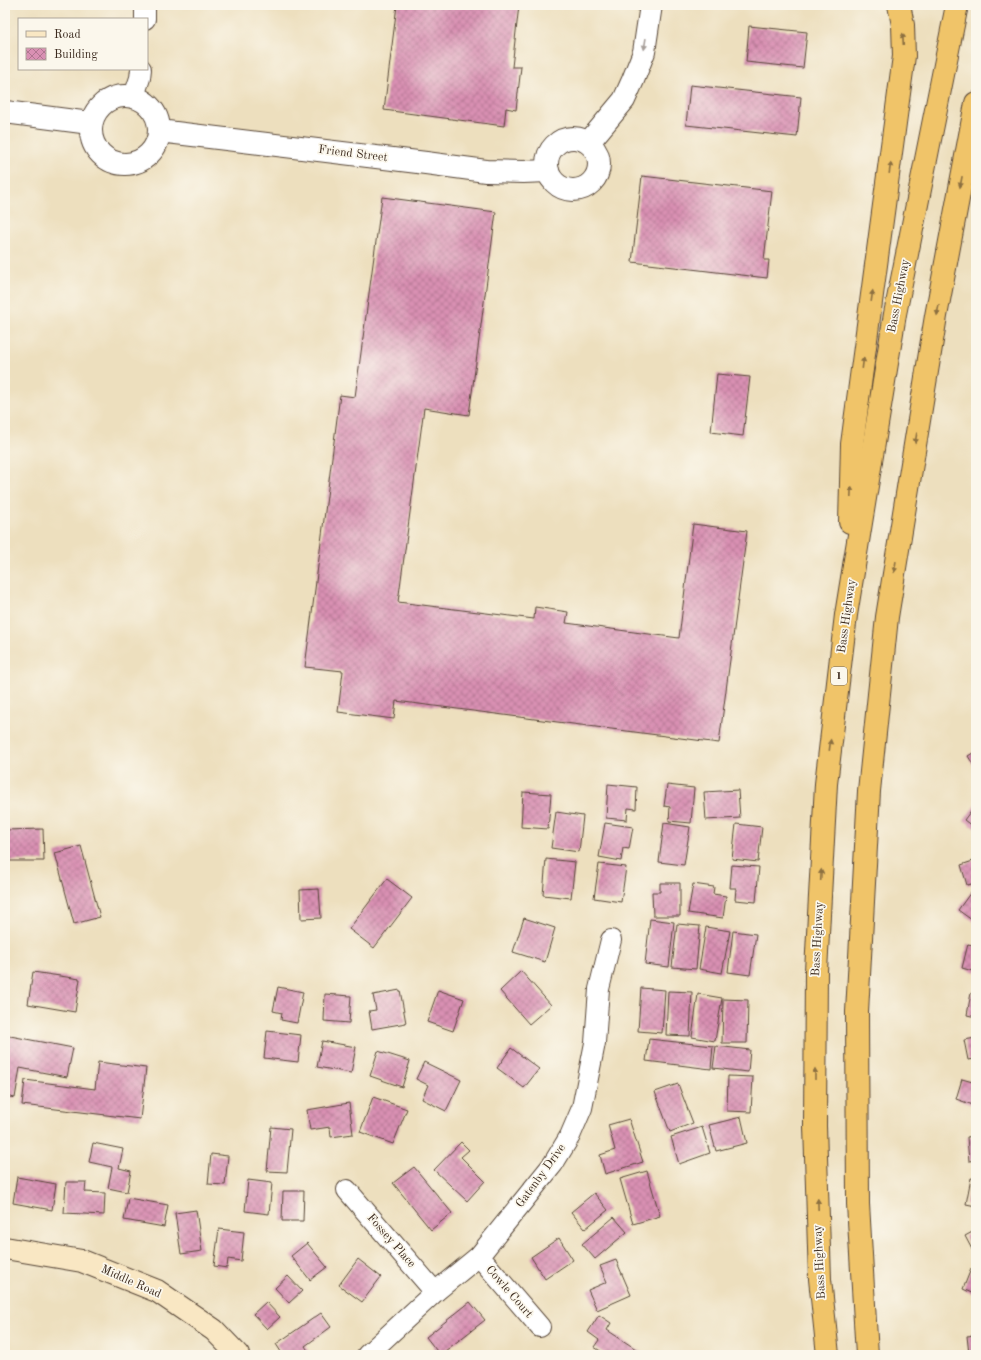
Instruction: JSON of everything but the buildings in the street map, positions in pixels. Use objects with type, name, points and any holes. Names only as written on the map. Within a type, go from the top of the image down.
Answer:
[{"type":"highway","points":[[846,615],[852,444],[904,56],[903,25],[899,5]]},
{"type":"highway","name":"Bass Highway","points":[[828,1355],[820,1279],[815,1126],[816,971],[826,784],[846,615],[895,314],[957,5]]},
{"type":"highway","points":[[867,1355],[858,1204],[858,1012],[869,791],[887,617],[936,316],[976,102]]},
{"type":"highway","points":[[820,1279],[823,1355]]},
{"type":"main road","name":"Middle Road","points":[[5,1248],[82,1261],[156,1291],[214,1330],[238,1355]]},
{"type":"street","points":[[144,18],[145,5]]},
{"type":"street","points":[[589,142],[624,100],[644,52],[651,5]]},
{"type":"street","points":[[134,96],[141,70]]},
{"type":"street","points":[[122,95],[134,96],[144,101],[152,109],[158,119],[159,130],[157,142],[152,152],[143,159],[132,164],[121,164],[110,161],[101,155],[94,146],[90,135],[90,123],[94,113],[102,104],[111,98],[122,95]]},
{"type":"street","points":[[5,112],[90,123]]},
{"type":"street","name":"Friend Street","points":[[159,130],[486,171],[548,171]]},
{"type":"street","points":[[571,137],[581,138],[589,142],[596,149],[600,163],[599,172],[594,180],[587,186],[578,190],[567,190],[559,186],[552,179],[548,171],[547,162],[549,152],[562,139],[571,137]]},
{"type":"street","name":"Gatenby Drive","points":[[368,1355],[435,1292],[479,1256],[553,1164],[570,1136],[582,1108],[595,1043],[599,989],[611,940]]},
{"type":"street","name":"Fossey Place","points":[[347,1190],[435,1292]]},
{"type":"street","name":"Cowle Court","points":[[479,1256],[540,1327]]}]
